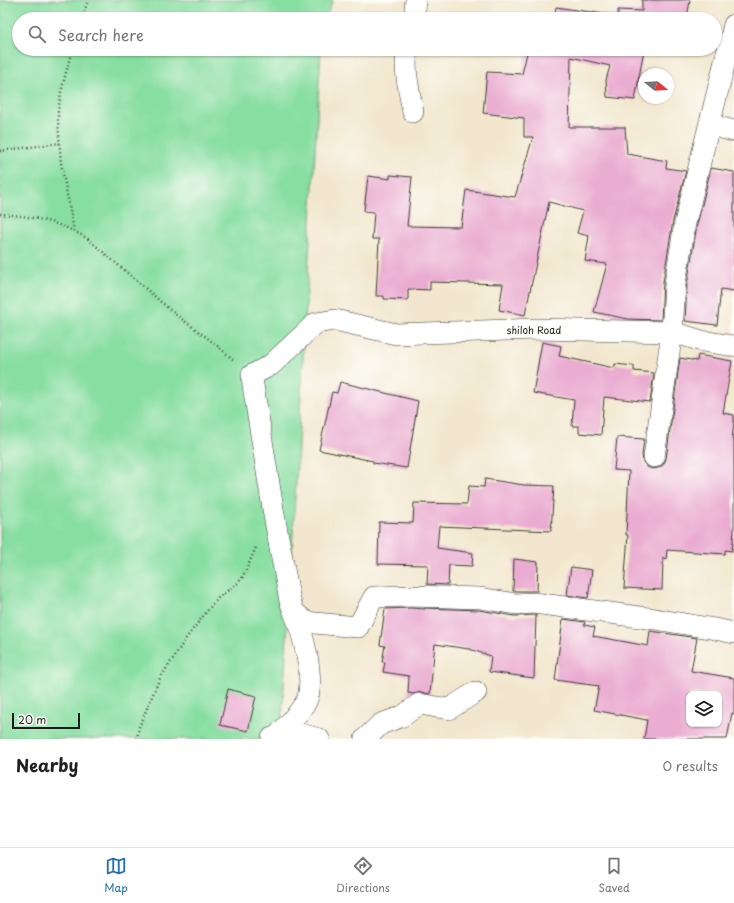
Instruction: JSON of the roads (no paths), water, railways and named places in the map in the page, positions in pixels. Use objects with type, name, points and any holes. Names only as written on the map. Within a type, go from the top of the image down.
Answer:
[{"type":"street","points":[[415,12],[416,0]]},
{"type":"street","points":[[654,457],[672,332],[675,284],[685,223],[734,25]]},
{"type":"street","points":[[406,56],[406,77],[413,112]]},
{"type":"street","points":[[710,125],[734,131]]},
{"type":"street","name":"shiloh Road","points":[[294,612],[290,601],[274,515],[252,375],[271,365],[316,323],[335,320],[396,334],[536,329],[672,332],[702,341],[734,346]]},
{"type":"street","points":[[294,612],[302,619],[310,623],[358,627],[374,597],[480,598],[516,604],[534,603],[570,607],[655,619],[734,633]]},
{"type":"street","points":[[272,739],[294,717],[305,703],[309,694],[306,653],[302,633],[294,612]]},
{"type":"street","points":[[365,739],[381,724],[403,716],[419,704],[449,709],[476,692]]},
{"type":"street","points":[[272,739],[297,734],[319,739]]}]
